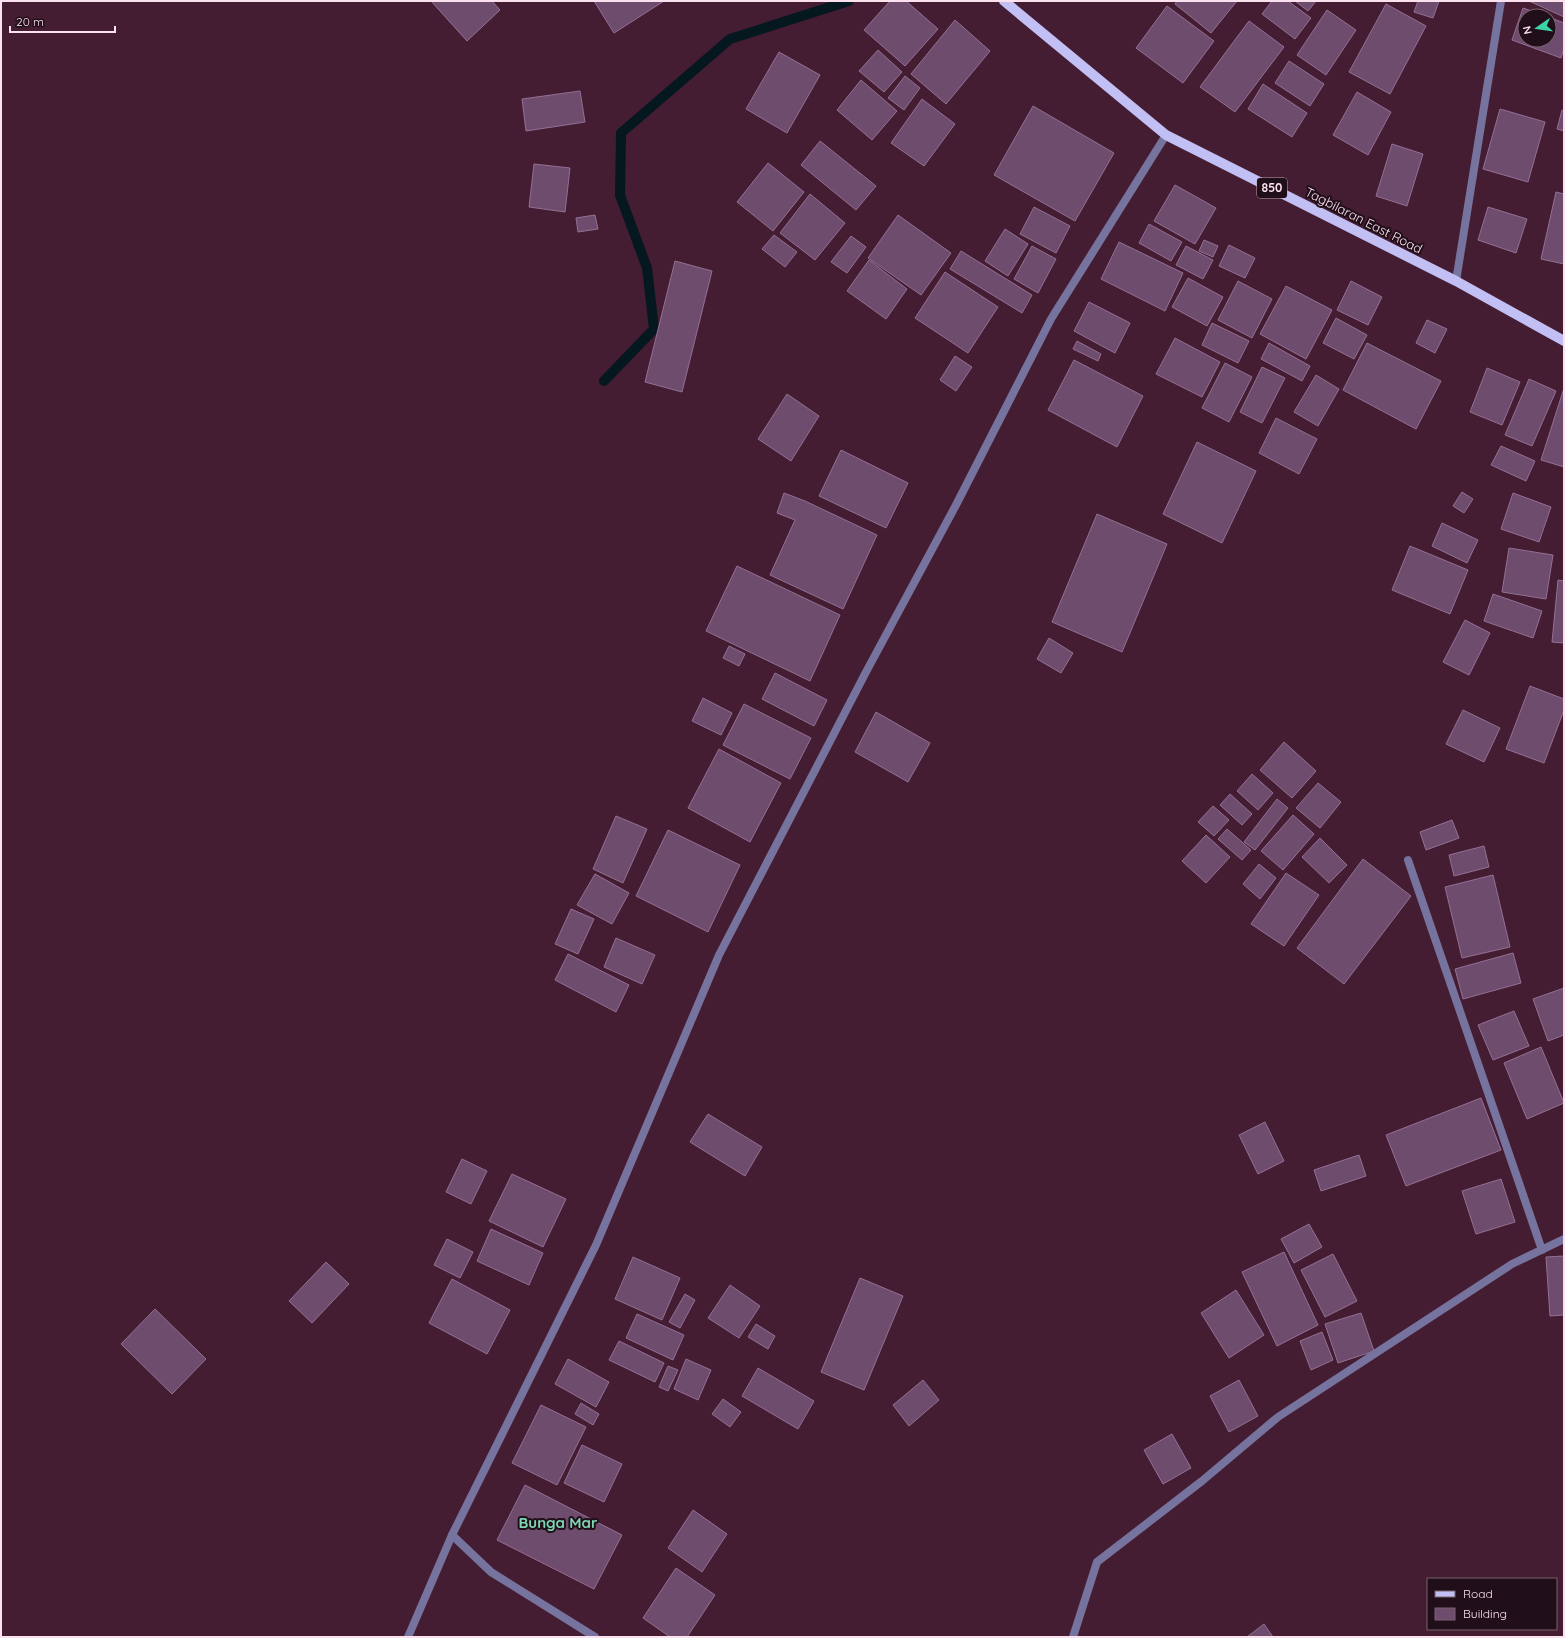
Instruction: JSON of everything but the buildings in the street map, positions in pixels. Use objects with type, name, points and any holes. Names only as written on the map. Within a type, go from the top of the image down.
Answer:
[{"type":"main road","name":"Tagbilaran East Road","points":[[1004,1],[1166,135],[1456,281],[1564,341]]},
{"type":"street","points":[[1456,281],[1501,1]]},
{"type":"street","points":[[408,1637],[452,1535],[596,1245],[719,955],[862,679],[956,505],[1051,319],[1166,135]]},
{"type":"street","points":[[1408,860],[1542,1250]]},
{"type":"street","points":[[1072,1637],[1096,1562],[1202,1481],[1278,1417],[1512,1264],[1564,1239]]},
{"type":"street","points":[[452,1535],[491,1572],[595,1637]]},
{"type":"waterway","points":[[604,381],[654,329],[647,268],[620,195],[621,133],[730,39],[849,1]]},
{"type":"district","name":"Bunga Mar","points":[[558,1523]]}]
